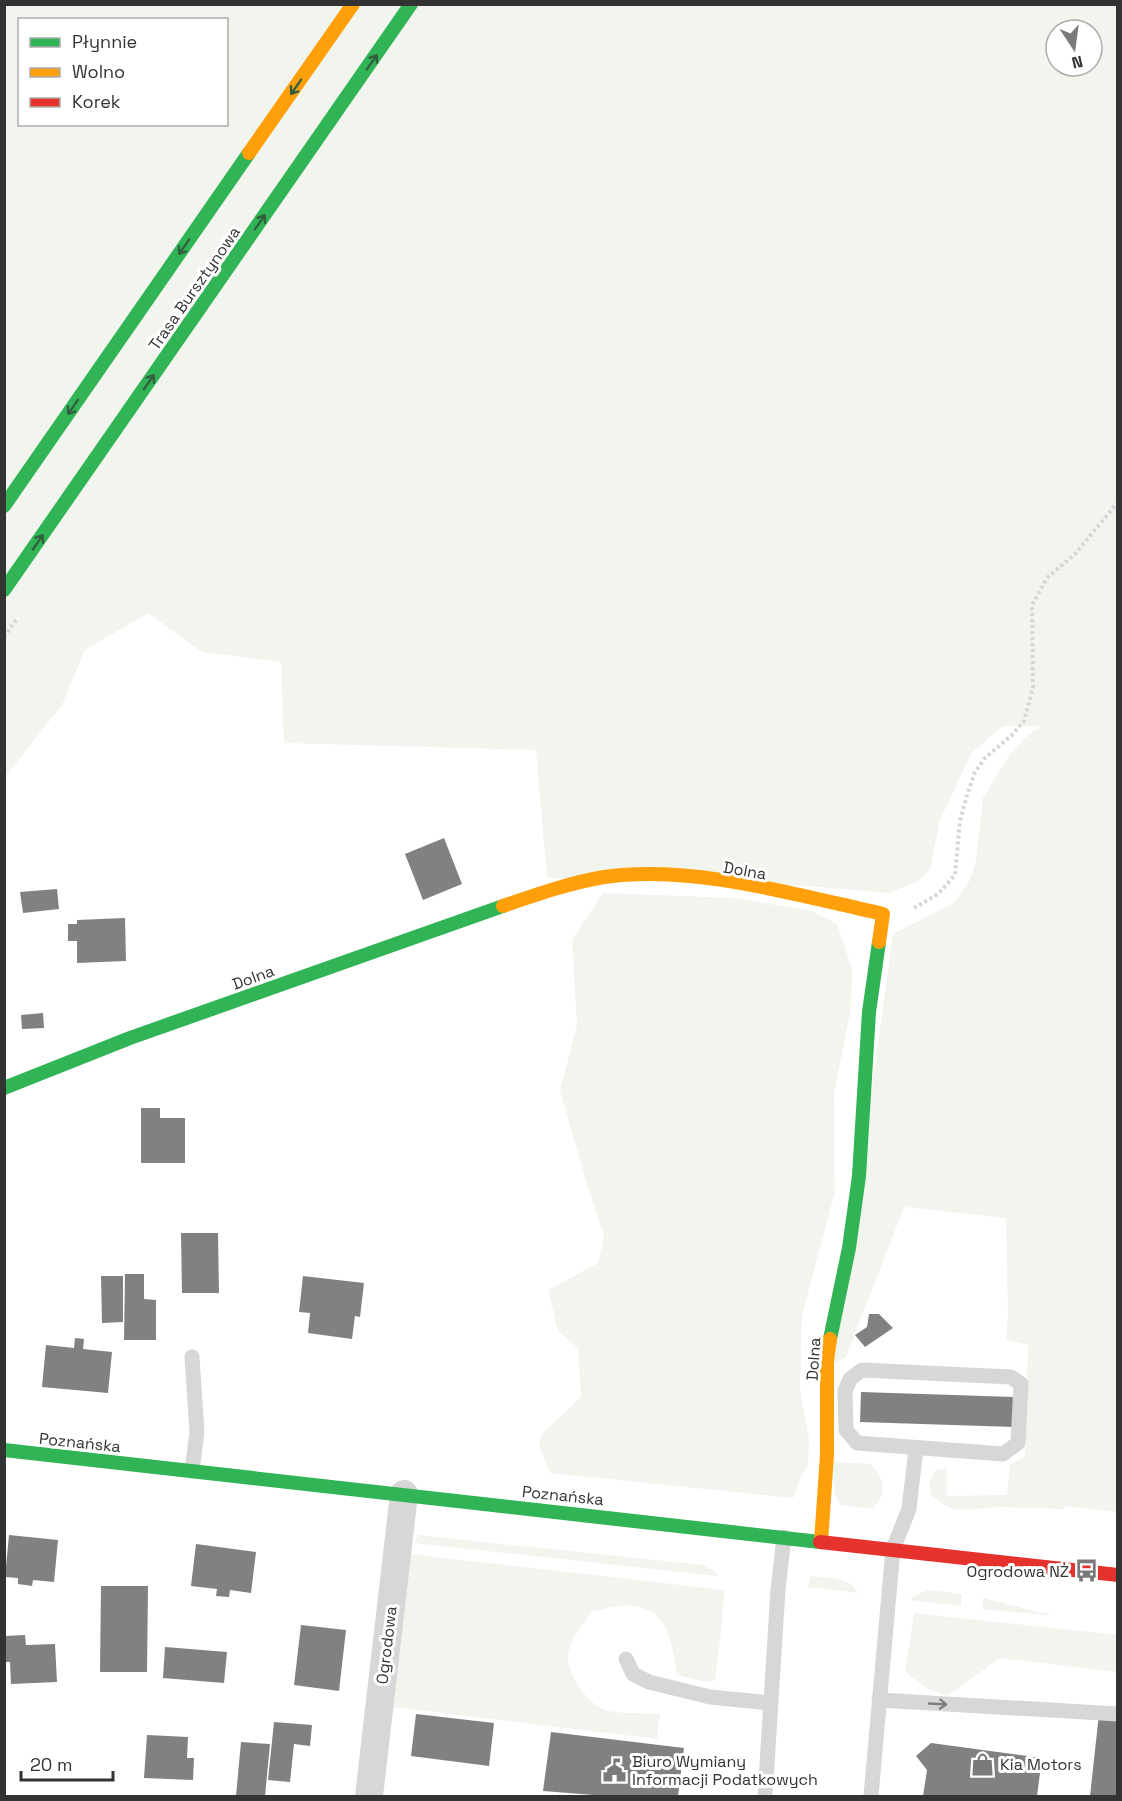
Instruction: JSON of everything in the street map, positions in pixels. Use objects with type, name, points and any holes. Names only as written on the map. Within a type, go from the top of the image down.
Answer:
[{"type":"main road","name":"Trasa Bursztynowa","points":[[4,506],[353,4]]},
{"type":"main road","name":"Trasa Bursztynowa","points":[[4,590],[411,4]]},
{"type":"main road","name":"Dolna","points":[[4,1088],[163,1026],[520,900],[577,883],[615,876],[660,875],[709,880],[780,892],[883,914],[869,1012],[859,1176],[849,1248],[830,1335],[827,1361],[826,1465],[821,1542]]},
{"type":"main road","name":"Poznańska","points":[[4,1450],[1118,1575]]},
{"type":"street","name":"Ogrodowa","points":[[369,1797],[404,1494]]},
{"type":"lane","points":[[192,1357],[197,1432],[192,1471]]},
{"type":"lane","points":[[862,1370],[1011,1377],[1021,1384],[1018,1443],[1003,1454],[916,1448],[857,1443],[846,1430],[845,1391],[850,1379],[862,1370]]},
{"type":"lane","points":[[871,1797],[893,1549],[909,1509],[916,1448]]},
{"type":"lane","points":[[765,1797],[778,1590],[784,1537]]},
{"type":"lane","points":[[626,1659],[633,1674],[649,1682],[710,1697],[770,1703]]},
{"type":"lane","points":[[879,1700],[1118,1714]]},
{"type":"path","points":[[883,914],[917,907],[938,894],[956,875],[960,821],[975,772],[985,758],[1012,735],[1024,721],[1033,688],[1032,605],[1047,578],[1075,554],[1118,502]]},
{"type":"shaded area","points":[[5,5],[1117,5],[1117,1512],[1065,1506],[1064,1509],[998,1507],[966,1510],[949,1508],[932,1496],[929,1483],[936,1470],[947,1468],[947,1496],[1007,1495],[1010,1465],[1025,1456],[1028,1345],[1006,1340],[1008,1316],[1006,1218],[904,1207],[846,1357],[834,1363],[893,934],[954,903],[970,880],[976,861],[983,798],[1010,754],[1040,726],[1003,726],[972,752],[940,820],[930,869],[918,881],[888,893],[810,886],[547,878],[536,750],[284,743],[281,662],[202,652],[148,613],[85,650],[62,705],[5,777]]},
{"type":"shaded area","points":[[603,893],[734,898],[812,911],[837,924],[852,968],[851,1008],[834,1094],[835,1192],[802,1315],[800,1388],[809,1440],[808,1466],[802,1474],[793,1498],[550,1473],[539,1445],[541,1435],[581,1397],[578,1348],[558,1331],[548,1290],[598,1263],[604,1236],[560,1091],[577,1025],[572,940]]},
{"type":"shaded area","points":[[834,1462],[870,1464],[875,1469],[883,1486],[881,1498],[872,1509],[841,1505],[834,1494]]},
{"type":"shaded area","points":[[418,1535],[703,1565],[717,1573],[717,1576],[414,1543]]},
{"type":"shaded area","points":[[410,1554],[724,1590],[715,1680],[707,1682],[677,1675],[671,1642],[662,1622],[646,1609],[624,1606],[592,1611],[571,1643],[568,1662],[579,1687],[598,1707],[617,1712],[660,1714],[657,1739],[392,1707]]},
{"type":"shaded area","points":[[810,1576],[844,1581],[854,1587],[858,1593],[808,1587]]},
{"type":"shaded area","points":[[928,1590],[962,1594],[961,1606],[910,1600]]},
{"type":"shaded area","points":[[983,1598],[1054,1616],[982,1609]]},
{"type":"shaded area","points":[[914,1613],[1117,1635],[1117,1672],[1000,1658],[947,1696],[927,1688],[905,1672]]},
{"type":"building","points":[[444,838],[462,884],[423,900],[405,854]]},
{"type":"building","points":[[57,889],[59,909],[23,913],[20,892]]},
{"type":"building","points":[[125,918],[126,961],[77,963],[77,941],[68,941],[68,924],[77,924],[77,920]]},
{"type":"building","points":[[43,1013],[44,1028],[22,1029],[21,1015]]},
{"type":"building","points":[[141,1108],[160,1108],[160,1118],[185,1118],[185,1163],[141,1163]]},
{"type":"building","points":[[181,1233],[218,1233],[219,1293],[182,1293]]},
{"type":"building","points":[[125,1274],[144,1274],[144,1299],[156,1300],[156,1340],[124,1340]]},
{"type":"building","points":[[101,1276],[123,1276],[123,1322],[102,1323]]},
{"type":"building","points":[[303,1276],[364,1283],[360,1317],[355,1316],[352,1339],[308,1333],[310,1313],[299,1312]]},
{"type":"building","points":[[869,1314],[879,1314],[893,1328],[865,1347],[855,1335],[867,1327]]},
{"type":"building","points":[[75,1338],[84,1339],[83,1349],[112,1352],[108,1393],[42,1387],[46,1345],[74,1348]]},
{"type":"building","points":[[861,1392],[1014,1397],[1014,1427],[860,1422]]},
{"type":"building","points":[[9,1535],[58,1540],[54,1582],[33,1580],[32,1586],[18,1584],[18,1578],[5,1577]]},
{"type":"building","points":[[196,1544],[256,1552],[251,1593],[230,1590],[229,1597],[216,1596],[217,1589],[191,1586]]},
{"type":"building","points":[[101,1586],[148,1586],[147,1672],[100,1672]]},
{"type":"building","points":[[301,1625],[346,1630],[339,1691],[294,1685]]},
{"type":"building","points":[[25,1635],[26,1645],[55,1644],[57,1682],[11,1684],[10,1662],[4,1662],[4,1636]]},
{"type":"building","points":[[165,1647],[227,1652],[224,1683],[163,1678]]},
{"type":"building","points":[[416,1714],[494,1723],[489,1766],[411,1756]]},
{"type":"building","points":[[1099,1714],[1118,1716],[1118,1796],[1090,1796]]},
{"type":"building","points":[[274,1722],[312,1725],[310,1746],[294,1744],[290,1782],[268,1780]]},
{"type":"building","name":"Biuro Wymiany Informacji Podatkowych","points":[[551,1732],[684,1748],[678,1796],[606,1796],[543,1791]]},
{"type":"building","points":[[147,1735],[188,1737],[187,1758],[194,1758],[193,1780],[144,1778]]},
{"type":"building","points":[[241,1742],[270,1744],[265,1796],[236,1796]]},
{"type":"building","name":"Kia Motors","points":[[931,1743],[1042,1758],[1037,1796],[923,1796],[927,1770],[916,1756]]},
{"type":"traffic: fast","points":[[4,590],[411,4]]},
{"type":"traffic: fast","points":[[4,506],[249,153]]},
{"type":"traffic: fast","points":[[4,1088],[130,1038],[503,906]]},
{"type":"traffic: fast","points":[[830,1339],[849,1248],[859,1176],[869,1012],[879,942]]},
{"type":"traffic: fast","points":[[4,1450],[820,1542]]},
{"type":"traffic: slow","points":[[249,153],[353,4]]},
{"type":"traffic: slow","points":[[503,906],[565,886],[604,877],[637,874],[708,878],[744,883],[883,914],[879,942]]},
{"type":"traffic: slow","points":[[821,1542],[827,1455],[827,1361],[830,1339]]},
{"type":"traffic: jam","points":[[820,1542],[1118,1575]]},
{"type":"place","name":"Ogrodowa NŻ","points":[[1087,1571]]},
{"type":"place","name":"Kia Motors","points":[[982,1764]]},
{"type":"place","name":"Biuro Wymiany Informacji Podatkowych","points":[[614,1770]]}]
